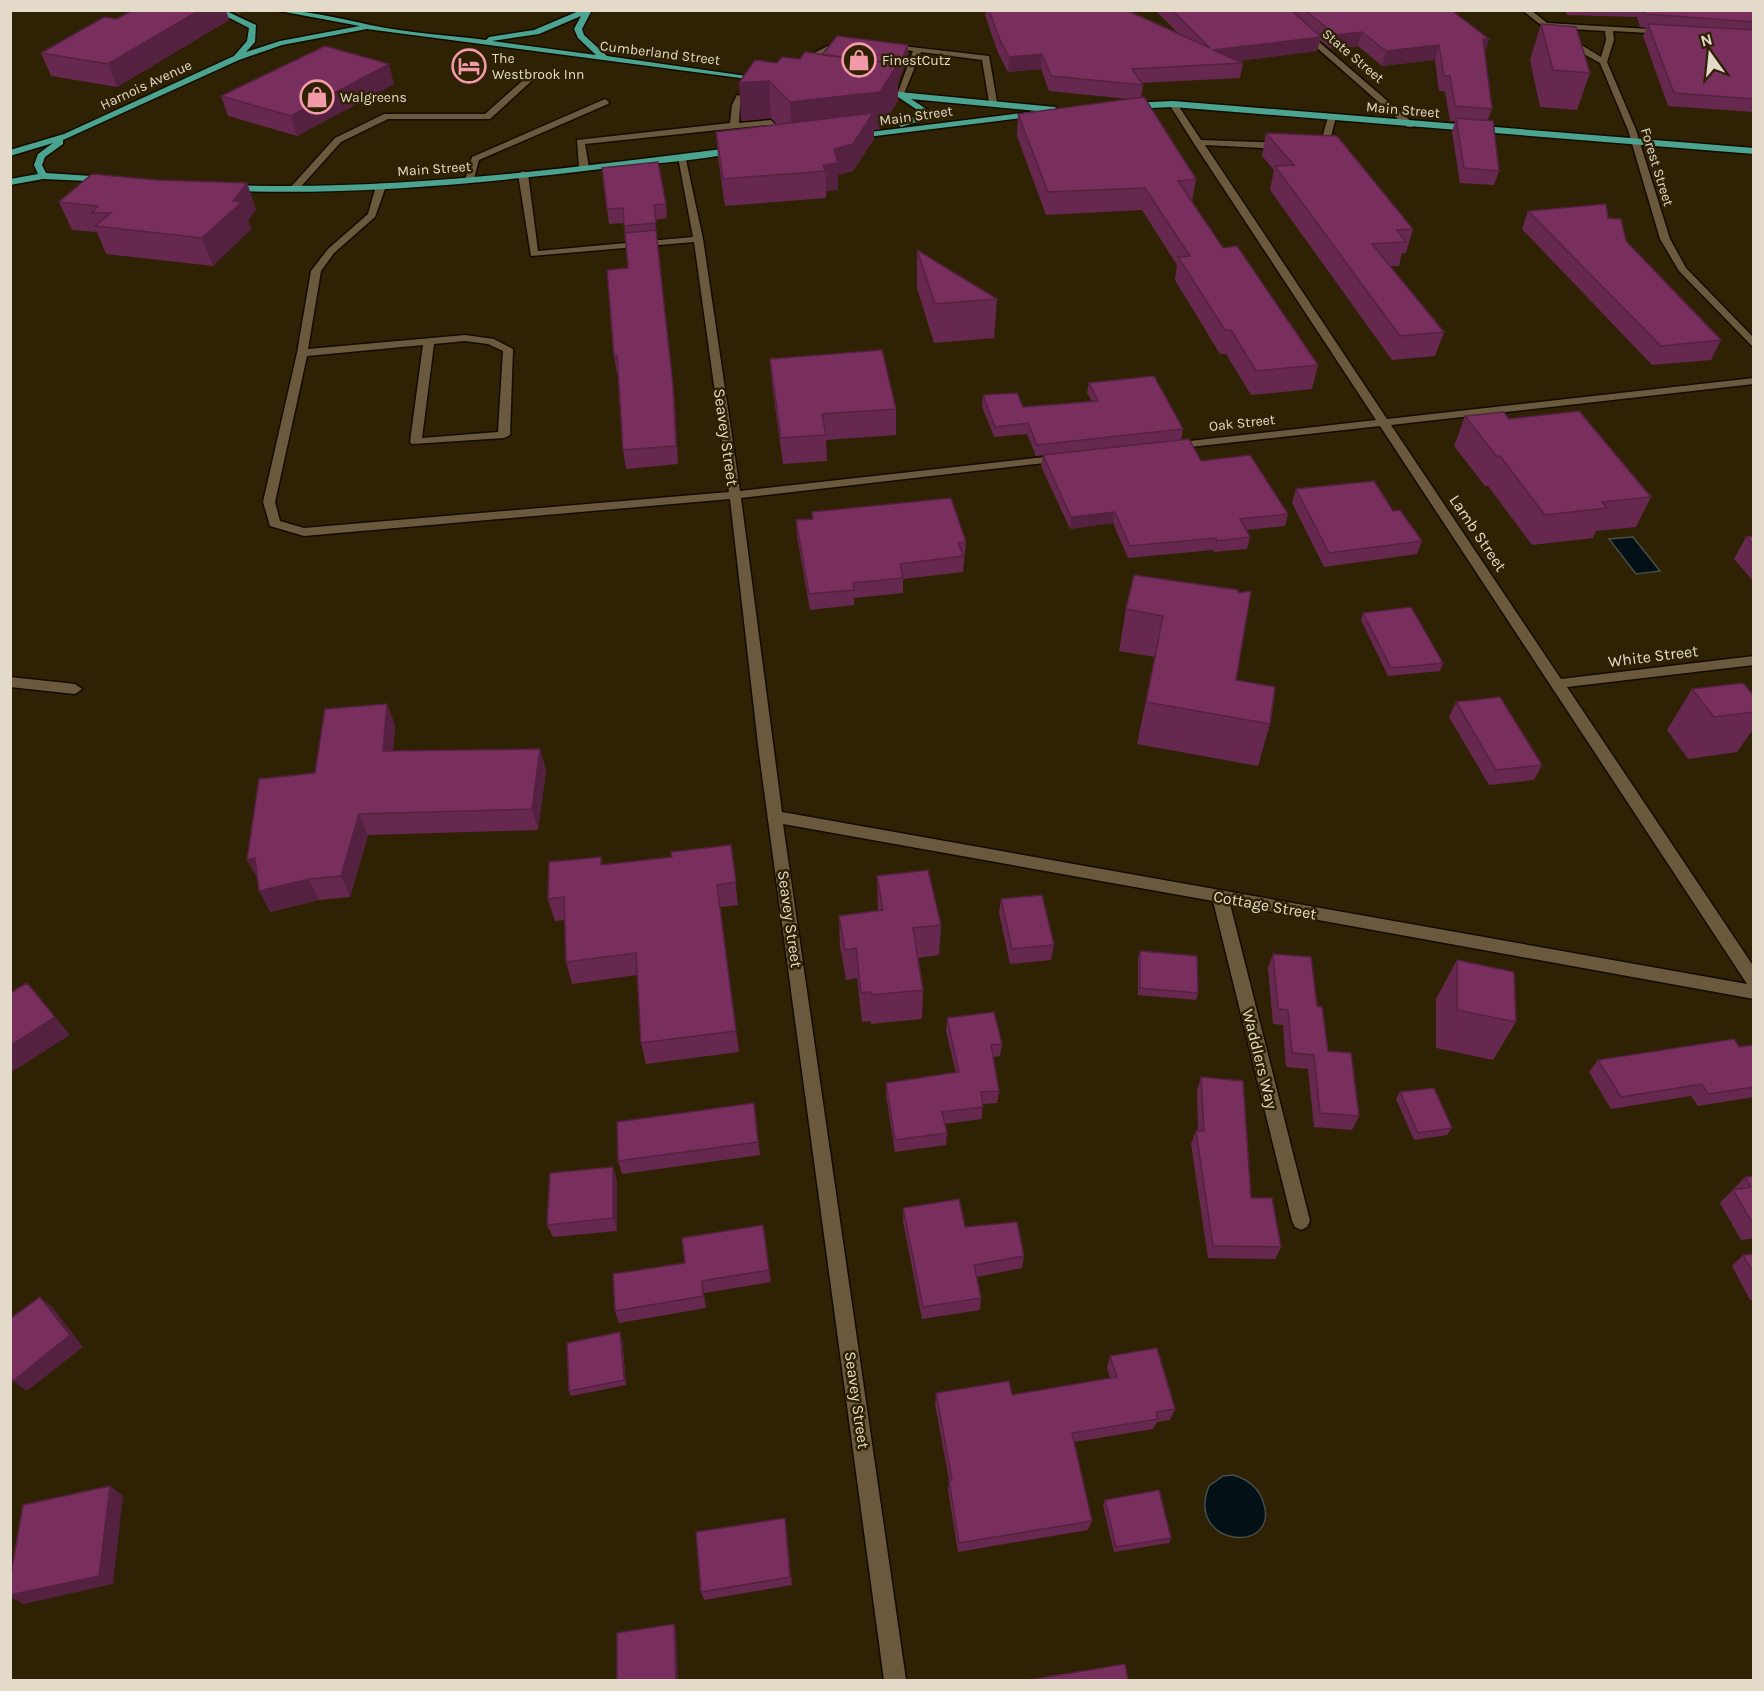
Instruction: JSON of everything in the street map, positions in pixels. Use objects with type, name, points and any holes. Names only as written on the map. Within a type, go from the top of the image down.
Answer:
[{"type":"main road","points":[[217,10],[253,27],[251,42],[236,58]]},
{"type":"main road","name":"Cumberland Street","points":[[277,10],[349,21],[370,27],[607,60],[771,79]]},
{"type":"main road","points":[[471,41],[536,32],[588,11]]},
{"type":"main road","points":[[588,11],[578,29],[581,36],[607,60]]},
{"type":"main road","name":"Harnois Avenue","points":[[10,153],[67,136],[236,58],[290,41],[370,27]]},
{"type":"main road","points":[[866,92],[993,102],[1055,110]]},
{"type":"main road","points":[[867,136],[920,118],[924,110],[899,96]]},
{"type":"main road","name":"Main Street","points":[[1115,106],[1173,104],[1410,125],[1754,151]]},
{"type":"main road","name":"Main Street","points":[[845,138],[1067,109]]},
{"type":"main road","name":"Harnois Avenue","points":[[43,176],[38,165],[41,156],[67,136]]},
{"type":"main road","points":[[778,146],[800,143]]},
{"type":"main road","name":"Main Street","points":[[216,187],[294,189],[470,180],[744,150]]},
{"type":"main road","points":[[10,182],[43,176],[112,181]]},
{"type":"street","name":"State Street","points":[[1277,10],[1410,125]]},
{"type":"street","points":[[1525,10],[1565,40],[1603,62],[1610,40],[1609,28]]},
{"type":"street","points":[[1546,25],[1678,33]]},
{"type":"street","points":[[787,69],[841,42],[852,43]]},
{"type":"street","points":[[876,45],[986,58],[993,102]]},
{"type":"street","points":[[899,96],[918,49]]},
{"type":"street","name":"Forest Street","points":[[1603,62],[1636,141],[1665,238],[1682,269],[1754,345]]},
{"type":"street","points":[[294,189],[338,140],[387,116],[487,117],[532,77]]},
{"type":"street","points":[[734,125],[736,105],[740,97]]},
{"type":"street","points":[[470,180],[475,159],[605,102]]},
{"type":"street","name":"Lamb Street","points":[[1173,104],[1754,981]]},
{"type":"street","points":[[1301,147],[1324,148],[1332,117]]},
{"type":"street","points":[[585,168],[580,142],[768,122],[789,145]]},
{"type":"street","points":[[1197,142],[1289,146]]},
{"type":"street","name":"Seavey Street","points":[[682,157],[698,239],[735,495],[776,817],[895,1680]]},
{"type":"street","points":[[523,174],[534,254],[698,239]]},
{"type":"street","points":[[381,186],[372,215],[331,251],[316,271],[302,353],[269,502],[274,523],[304,532],[735,495],[1075,457]]},
{"type":"street","points":[[302,353],[429,341],[465,338],[490,341],[508,349],[504,435],[416,442],[429,341]]},
{"type":"street","name":"Oak Street","points":[[1157,448],[1754,381]]},
{"type":"street","name":"White Street","points":[[1557,684],[1754,660]]},
{"type":"street","points":[[10,682],[75,689]]},
{"type":"street","name":"Cottage Street","points":[[776,817],[1754,992]]},
{"type":"street","name":"Waddlers Way","points":[[1220,897],[1301,1221]]},
{"type":"shaded area","points":[[1633,537],[1660,571],[1636,574],[1609,539]]},
{"type":"shaded area","points":[[1233,1475],[1251,1484],[1263,1501],[1265,1519],[1259,1530],[1248,1537],[1234,1537],[1220,1532],[1210,1522],[1205,1506],[1209,1486],[1223,1476]]},
{"type":"building","points":[[133,10],[200,10],[108,64],[41,53],[104,17],[117,19]]},
{"type":"building","points":[[989,10],[1126,10],[1210,48],[1172,10],[1291,10],[1321,37],[1213,50],[1243,63],[1132,69],[1143,85],[1051,76],[1042,54],[1009,57]]},
{"type":"building","points":[[1305,10],[1451,10],[1489,39],[1483,39],[1492,109],[1455,106],[1450,76],[1444,76],[1439,45],[1386,51],[1362,32],[1335,35]]},
{"type":"building","points":[[1644,10],[1754,10],[1754,22],[1645,14]]},
{"type":"building","points":[[1541,24],[1576,27],[1590,73],[1553,70]]},
{"type":"building","points":[[1648,24],[1754,30],[1754,99],[1674,93]]},
{"type":"building","points":[[837,36],[908,45],[898,68],[898,64],[822,55]]},
{"type":"building","points":[[325,46],[389,64],[291,116],[221,96]]},
{"type":"building","points":[[805,52],[898,64],[880,92],[790,102],[769,81],[739,83],[755,60],[777,63],[782,57],[800,59]]},
{"type":"building","points":[[1144,97],[1196,179],[1178,181],[1223,248],[1237,246],[1318,365],[1256,371],[1231,330],[1225,330],[1178,257],[1190,256],[1145,188],[1048,192],[1018,114]]},
{"type":"building","points":[[873,113],[853,144],[834,149],[838,163],[823,165],[825,171],[723,179],[716,132]]},
{"type":"building","points":[[1456,118],[1493,121],[1499,171],[1464,168]]},
{"type":"building","points":[[1266,133],[1337,136],[1413,229],[1397,230],[1406,242],[1372,244],[1444,332],[1400,336],[1275,166],[1294,165]]},
{"type":"building","points":[[658,162],[666,204],[654,205],[656,223],[624,226],[623,208],[607,209],[602,168]]},
{"type":"building","points":[[92,174],[156,180],[247,183],[233,201],[242,202],[202,238],[95,226],[111,213],[92,213],[98,206],[59,202]]},
{"type":"building","points":[[1606,204],[1608,218],[1621,219],[1626,241],[1721,340],[1661,346],[1528,211]]},
{"type":"building","points":[[656,230],[673,386],[676,446],[623,450],[617,356],[614,356],[607,270],[628,268],[625,233]]},
{"type":"building","points":[[917,250],[997,299],[935,304]]},
{"type":"building","points":[[882,350],[896,409],[822,414],[826,435],[781,438],[770,359]]},
{"type":"building","points":[[1154,376],[1183,429],[1037,445],[1028,423],[995,427],[983,395],[1017,393],[1023,407],[1098,401],[1089,383]]},
{"type":"building","points":[[1579,411],[1651,497],[1602,502],[1607,508],[1545,515],[1500,456],[1497,457],[1465,416],[1504,412],[1509,419]]},
{"type":"building","points":[[1189,439],[1201,461],[1250,455],[1288,514],[1240,519],[1250,537],[1130,546],[1115,512],[1071,517],[1043,455]]},
{"type":"building","points":[[1374,481],[1393,511],[1400,510],[1422,541],[1329,553],[1296,489]]},
{"type":"building","points":[[951,498],[966,542],[958,543],[964,556],[900,564],[903,578],[853,583],[854,590],[809,594],[796,520],[813,519],[812,512]]},
{"type":"building","points":[[1754,536],[1754,545],[1746,537]]},
{"type":"building","points":[[1134,575],[1238,590],[1238,593],[1251,591],[1236,680],[1275,687],[1270,724],[1146,702],[1163,616],[1126,609]]},
{"type":"building","points":[[1411,607],[1443,663],[1391,668],[1363,613]]},
{"type":"building","points":[[1743,683],[1754,696],[1754,712],[1714,717],[1692,689]]},
{"type":"building","points":[[1500,697],[1542,765],[1496,770],[1456,702]]},
{"type":"building","points":[[387,704],[383,751],[540,749],[532,809],[359,814],[341,876],[309,879],[259,891],[255,858],[247,860],[259,779],[315,773],[325,709]]},
{"type":"building","points":[[731,845],[736,882],[717,885],[736,1031],[641,1043],[636,953],[566,962],[564,897],[548,899],[549,862],[601,857],[601,865],[672,857],[671,852]]},
{"type":"building","points":[[928,870],[941,925],[913,928],[923,990],[871,995],[871,992],[861,993],[856,948],[845,950],[839,916],[883,910],[877,876]]},
{"type":"building","points":[[1042,895],[1054,945],[1012,949],[1001,899]]},
{"type":"building","points":[[1140,951],[1197,956],[1198,993],[1140,988]]},
{"type":"building","points":[[1273,954],[1311,957],[1317,1006],[1322,1007],[1328,1051],[1351,1053],[1359,1116],[1320,1113],[1314,1055],[1292,1053],[1288,1010],[1278,1009]]},
{"type":"building","points":[[1457,960],[1514,972],[1516,1022],[1457,1010]]},
{"type":"building","points":[[27,983],[55,1017],[10,1046],[10,993]]},
{"type":"building","points":[[994,1012],[1002,1044],[991,1045],[999,1091],[981,1092],[983,1107],[942,1112],[947,1133],[895,1140],[886,1083],[959,1072],[947,1018]]},
{"type":"building","points":[[1734,1039],[1739,1047],[1752,1045],[1754,1047],[1754,1087],[1708,1094],[1702,1084],[1621,1097],[1598,1060]]},
{"type":"building","points":[[1201,1077],[1243,1081],[1251,1198],[1272,1198],[1281,1247],[1213,1246],[1196,1131],[1204,1131]]},
{"type":"building","points":[[1434,1088],[1452,1128],[1418,1133],[1400,1092]]},
{"type":"building","points":[[754,1103],[758,1142],[618,1161],[617,1122]]},
{"type":"building","points":[[613,1167],[613,1218],[547,1225],[550,1173]]},
{"type":"building","points":[[1754,1176],[1754,1226],[1733,1190],[1751,1187],[1745,1177]]},
{"type":"building","points":[[959,1199],[965,1227],[1017,1222],[1024,1256],[974,1265],[981,1298],[923,1307],[903,1208]]},
{"type":"building","points":[[763,1225],[769,1270],[702,1281],[703,1296],[615,1311],[613,1274],[685,1263],[682,1238]]},
{"type":"building","points":[[1754,1254],[1754,1274],[1743,1255]]},
{"type":"building","points":[[40,1297],[70,1335],[13,1381],[10,1378],[10,1319]]},
{"type":"building","points":[[620,1332],[624,1380],[569,1391],[567,1343]]},
{"type":"building","points":[[1157,1348],[1175,1409],[1156,1412],[1158,1419],[1072,1433],[1092,1521],[959,1543],[949,1480],[952,1480],[936,1393],[1009,1381],[1012,1395],[1117,1377],[1110,1356]]},
{"type":"building","points":[[110,1486],[99,1576],[10,1595],[10,1580],[23,1505]]},
{"type":"building","points":[[1159,1490],[1171,1538],[1116,1547],[1105,1500]]},
{"type":"building","points":[[785,1518],[790,1577],[701,1592],[696,1532]]},
{"type":"building","points":[[674,1624],[676,1680],[617,1680],[617,1633]]},
{"type":"building","points":[[1125,1664],[1128,1680],[1028,1680]]},
{"type":"place","name":"FinestCutz","points":[[859,60]]},
{"type":"place","name":"The Westbrook Inn","points":[[469,66]]},
{"type":"place","name":"Walgreens","points":[[317,97]]}]
